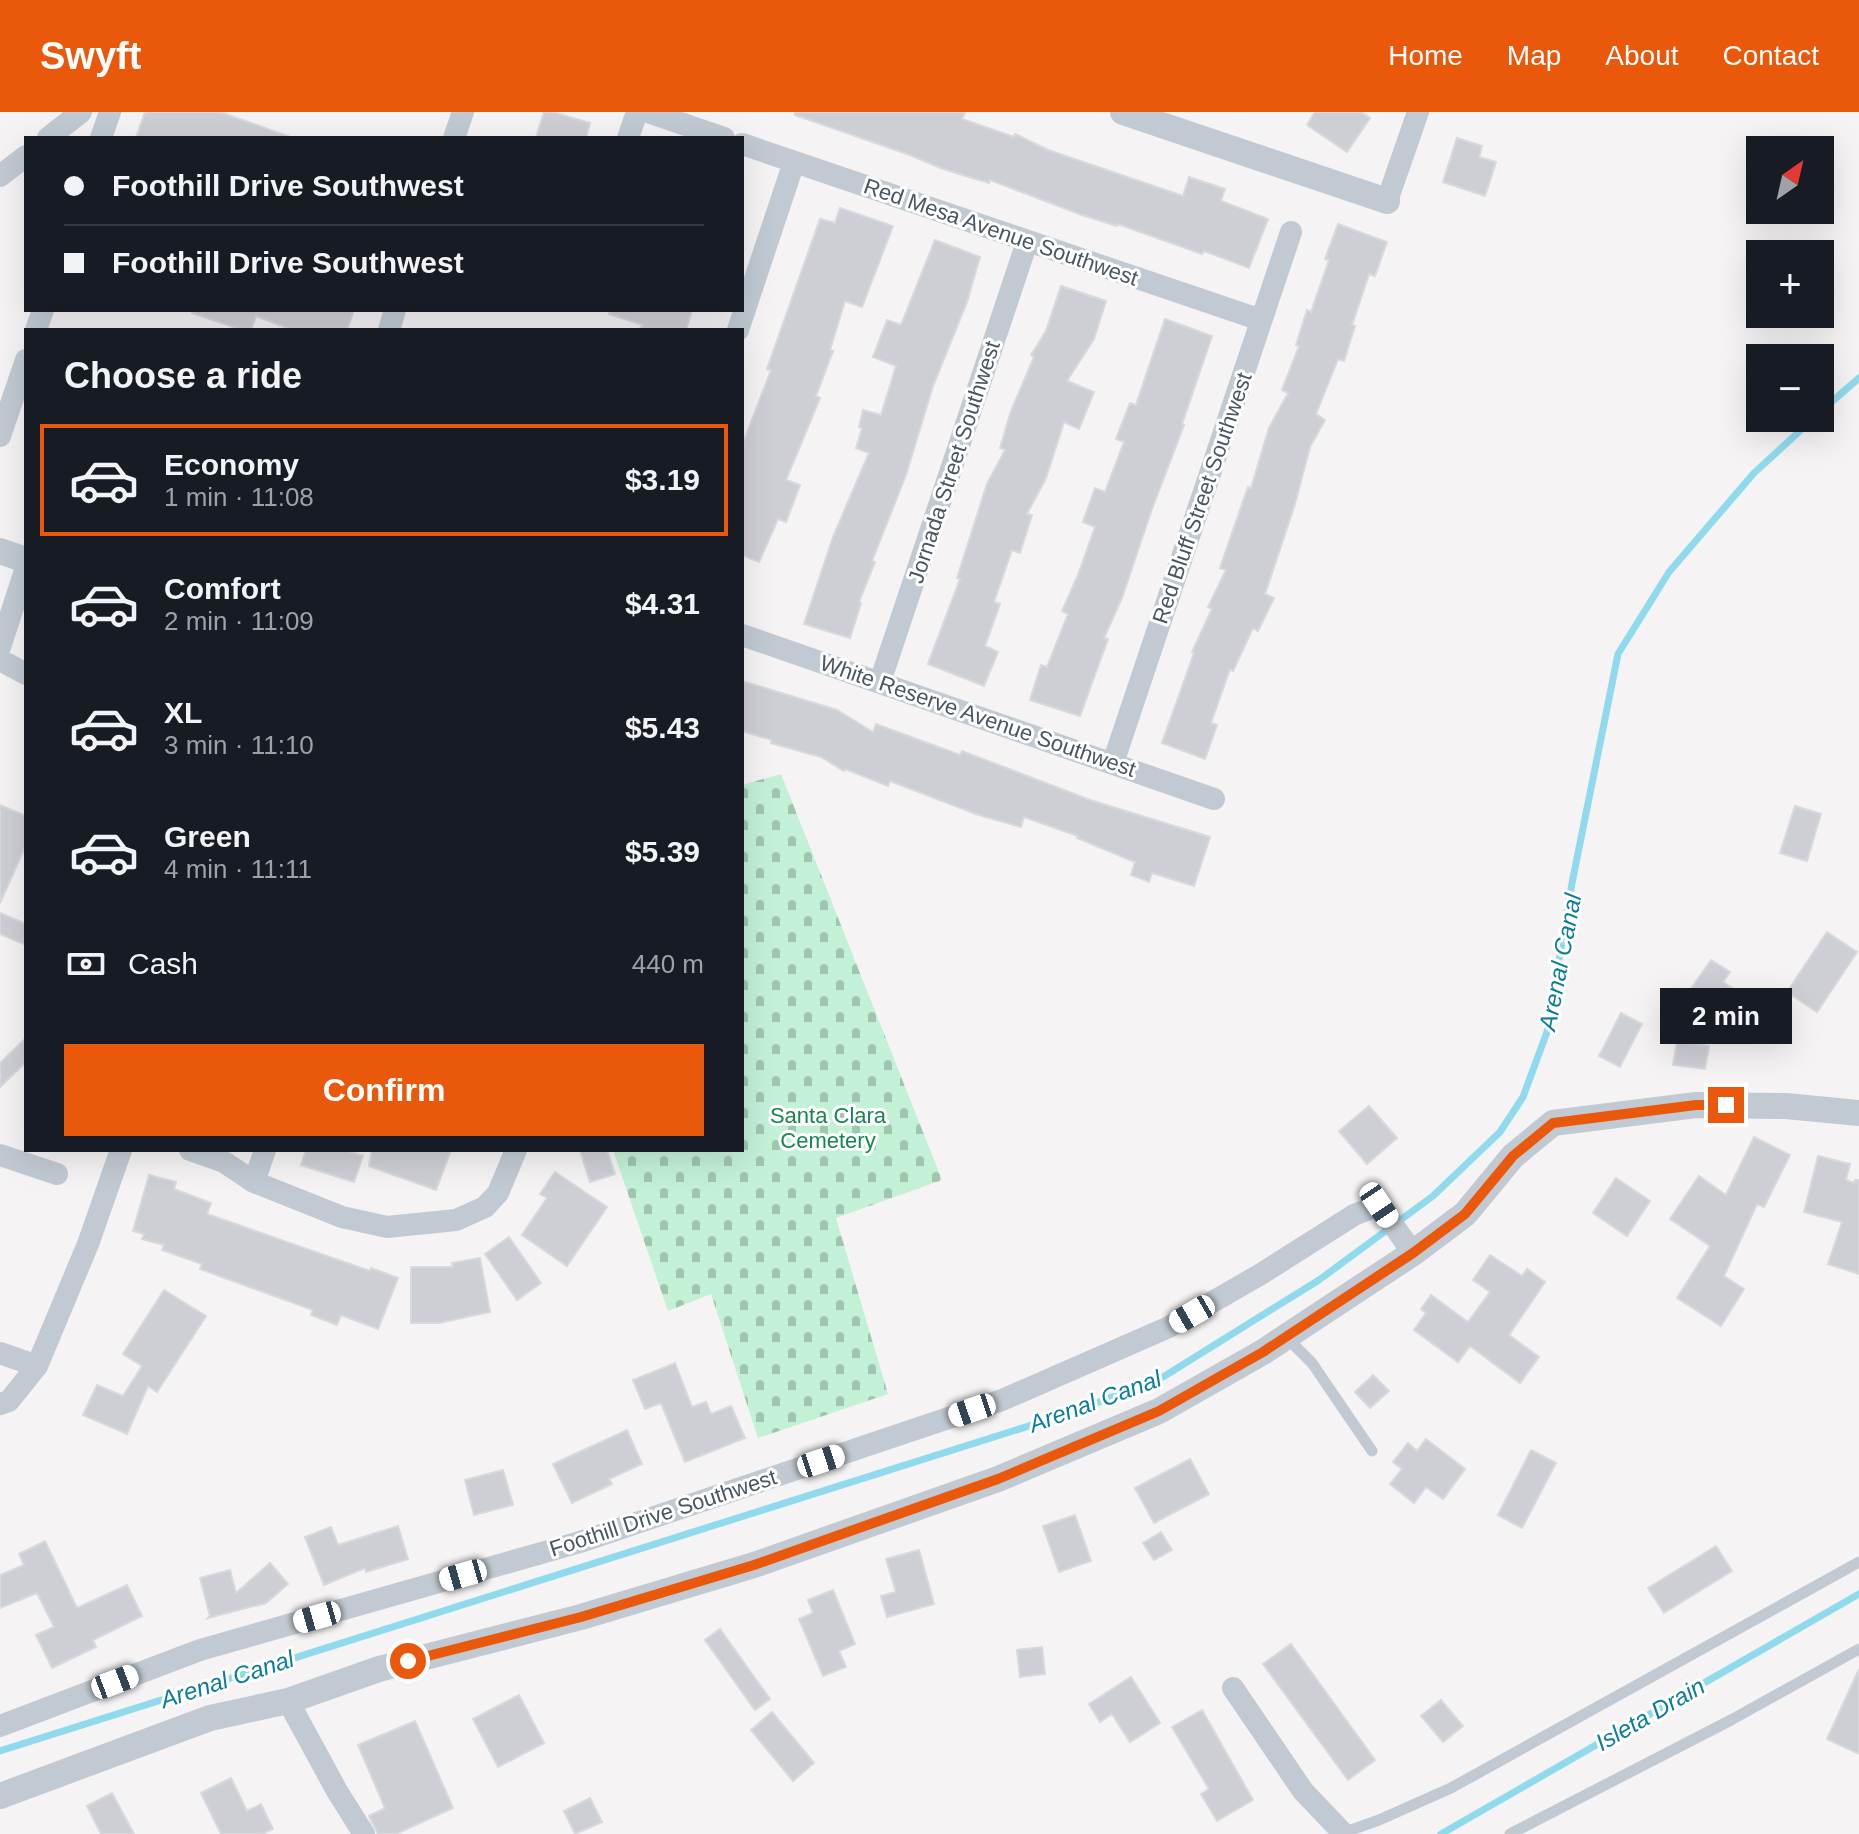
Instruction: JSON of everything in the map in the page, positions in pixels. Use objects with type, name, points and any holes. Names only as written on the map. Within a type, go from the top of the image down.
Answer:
[{"type":"street","points":[[51,136],[81,112]]},
{"type":"street","points":[[102,136],[110,112]]},
{"type":"street","points":[[455,136],[463,112]]},
{"type":"street","points":[[629,136],[637,112]]},
{"type":"street","points":[[648,112],[718,136]]},
{"type":"street","points":[[1124,112],[1387,201],[1418,112]]},
{"type":"street","name":"Red Mesa Avenue Southwest","points":[[744,145],[1261,320]]},
{"type":"street","points":[[0,176],[24,158]]},
{"type":"street","points":[[744,312],[794,162]]},
{"type":"street","name":"Red Bluff Street Southwest","points":[[1113,763],[1291,232]]},
{"type":"street","name":"Jornada Street Southwest","points":[[880,682],[1027,242]]},
{"type":"street","points":[[0,436],[20,395],[24,372]]},
{"type":"street","points":[[0,551],[24,559]]},
{"type":"street","points":[[0,647],[24,574]]},
{"type":"street","name":"White Reserve Avenue Southwest","points":[[744,636],[1214,799]]},
{"type":"street","points":[[0,660],[24,673]]},
{"type":"street","points":[[0,1796],[210,1718],[288,1701],[379,1669],[581,1617],[754,1565],[998,1479],[1159,1411],[1286,1337],[1409,1249],[1465,1214],[1513,1156],[1553,1123],[1696,1105],[1786,1106],[1859,1113]]},
{"type":"street","points":[[0,1404],[9,1401],[37,1366],[88,1244],[120,1152]]},
{"type":"street","points":[[196,1152],[224,1162],[254,1182],[342,1217],[387,1227],[456,1220],[485,1207],[498,1193],[515,1152]]},
{"type":"street","points":[[254,1182],[264,1152]]},
{"type":"street","points":[[0,1155],[57,1174]]},
{"type":"street","name":"Foothill Drive Southwest","points":[[0,1726],[200,1650],[580,1542],[1002,1400],[1169,1327],[1354,1215],[1379,1205],[1409,1249]]},
{"type":"street","points":[[0,1353],[37,1366]]},
{"type":"street","points":[[1233,1688],[1303,1791],[1342,1833]]},
{"type":"street","points":[[288,1701],[364,1834]]},
{"type":"lane","points":[[1286,1337],[1312,1363],[1372,1451]]},
{"type":"lane","points":[[1342,1833],[1451,1788],[1859,1562]]},
{"type":"lane","points":[[1510,1834],[1731,1720],[1859,1649]]},
{"type":"green space","name":"Santa Clara Cemetery","points":[[781,774],[942,1180],[836,1218],[888,1394],[758,1438],[711,1294],[668,1311],[614,1152],[744,1152],[744,784]]},
{"type":"building","points":[[145,112],[220,112],[288,136],[137,136]]},
{"type":"building","points":[[544,112],[590,123],[587,136],[537,136]]},
{"type":"building","points":[[795,112],[965,112],[962,119],[1014,137],[1015,134],[1048,150],[1183,196],[1189,177],[1225,189],[1221,201],[1268,219],[1249,268],[1204,251],[1202,254],[1118,224],[1082,215],[990,180],[989,183],[943,169],[795,115]]},
{"type":"building","points":[[1315,112],[1361,112],[1370,118],[1347,152],[1307,125]]},
{"type":"building","points":[[1457,138],[1482,146],[1479,157],[1496,162],[1485,196],[1443,182]]},
{"type":"building","points":[[840,208],[893,226],[862,307],[845,301],[830,350],[833,351],[816,396],[820,398],[786,480],[800,485],[786,522],[778,519],[759,562],[744,556],[744,441],[771,370],[767,369],[820,219],[835,223]]},
{"type":"building","points":[[1338,224],[1387,242],[1375,276],[1369,274],[1344,361],[1338,359],[1316,414],[1325,420],[1310,447],[1265,594],[1274,598],[1258,631],[1253,628],[1233,671],[1230,669],[1211,723],[1217,725],[1205,759],[1162,743],[1192,652],[1212,609],[1208,607],[1226,570],[1220,568],[1248,487],[1251,488],[1269,428],[1288,393],[1282,390],[1299,346],[1296,345],[1307,310],[1311,312],[1329,260],[1325,259]]},
{"type":"building","points":[[935,240],[980,257],[967,302],[933,386],[906,475],[872,561],[875,562],[859,602],[850,638],[804,624],[833,537],[869,453],[856,448],[863,410],[881,415],[896,366],[873,357],[887,320],[901,325]]},
{"type":"building","points":[[1061,286],[1106,301],[1094,339],[1067,381],[1094,392],[1079,429],[1064,422],[1046,478],[1027,514],[1032,515],[1020,553],[1012,550],[994,602],[1000,604],[985,646],[998,652],[984,686],[928,664],[960,579],[957,578],[987,484],[1005,450],[1000,448],[1011,411],[1034,357],[1031,355],[1046,331]]},
{"type":"building","points":[[353,312],[348,328],[287,328],[256,316],[252,328],[236,328],[192,313]]},
{"type":"building","points":[[691,312],[687,328],[641,328],[643,325],[609,314]]},
{"type":"building","points":[[1165,319],[1212,336],[1184,425],[1122,598],[1104,638],[1108,639],[1080,716],[1030,700],[1041,665],[1047,667],[1068,614],[1062,611],[1095,527],[1083,522],[1095,488],[1105,492],[1124,442],[1116,439],[1130,403],[1136,405]]},
{"type":"building","points":[[744,682],[837,710],[873,732],[876,724],[960,755],[962,751],[1090,800],[1210,837],[1194,886],[1152,873],[1149,882],[1131,875],[1135,862],[1078,836],[1024,817],[1021,827],[976,814],[890,781],[888,786],[844,771],[821,757],[771,743],[772,740],[744,732]]},
{"type":"building","points":[[0,805],[24,815],[24,849],[0,903]]},
{"type":"building","points":[[1795,806],[1821,814],[1807,861],[1780,853]]},
{"type":"building","points":[[0,913],[24,923],[24,944],[0,934]]},
{"type":"building","points":[[1827,932],[1857,952],[1817,1012],[1787,992]]},
{"type":"building","points":[[1711,960],[1730,972],[1723,982],[1735,990],[1719,1014],[1688,993]]},
{"type":"building","points":[[1621,1013],[1642,1024],[1620,1067],[1599,1056]]},
{"type":"building","points":[[24,1040],[24,1064],[0,1087],[0,1063]]},
{"type":"building","points":[[1677,1041],[1709,1046],[1705,1069],[1673,1065]]},
{"type":"building","points":[[1369,1106],[1397,1138],[1367,1164],[1339,1131]]},
{"type":"building","points":[[1754,1137],[1790,1155],[1764,1207],[1757,1204],[1724,1276],[1744,1289],[1721,1326],[1677,1298],[1710,1246],[1670,1219],[1699,1176],[1726,1195]]},
{"type":"building","points":[[305,1152],[351,1152],[363,1156],[354,1182],[301,1165]]},
{"type":"building","points":[[372,1152],[450,1152],[436,1190],[369,1166]]},
{"type":"building","points":[[581,1152],[608,1152],[615,1174],[590,1182]]},
{"type":"building","points":[[1818,1156],[1850,1164],[1846,1180],[1854,1183],[1859,1180],[1859,1274],[1828,1264],[1842,1222],[1804,1212]]},
{"type":"building","points":[[555,1172],[607,1207],[567,1266],[522,1235],[547,1198],[540,1194]]},
{"type":"building","points":[[149,1175],[176,1182],[174,1189],[211,1203],[207,1214],[398,1278],[378,1329],[341,1315],[337,1325],[311,1315],[313,1310],[200,1269],[202,1264],[162,1250],[164,1245],[142,1239],[144,1234],[133,1231]]},
{"type":"building","points":[[1616,1178],[1650,1201],[1627,1236],[1593,1213]]},
{"type":"building","points":[[509,1237],[541,1283],[517,1300],[485,1254]]},
{"type":"building","points":[[1490,1255],[1522,1276],[1527,1269],[1545,1282],[1509,1335],[1539,1357],[1520,1383],[1470,1346],[1458,1362],[1414,1330],[1426,1313],[1421,1309],[1431,1295],[1468,1322],[1490,1292],[1473,1280]]},
{"type":"building","points":[[480,1258],[490,1312],[439,1323],[411,1323],[411,1267],[453,1267],[452,1263]]},
{"type":"building","points":[[164,1290],[206,1316],[157,1392],[148,1386],[127,1434],[83,1415],[97,1385],[123,1396],[142,1366],[123,1354]]},
{"type":"building","points":[[675,1363],[692,1407],[706,1402],[711,1414],[731,1406],[745,1438],[685,1462],[661,1403],[645,1409],[633,1380]]},
{"type":"building","points":[[1373,1375],[1389,1391],[1370,1408],[1355,1392]]},
{"type":"building","points":[[627,1430],[642,1464],[609,1479],[612,1484],[572,1503],[553,1464]]},
{"type":"building","points":[[1426,1439],[1465,1469],[1443,1499],[1426,1487],[1414,1503],[1390,1484],[1402,1469],[1393,1462],[1408,1443],[1417,1451]]},
{"type":"building","points":[[1531,1450],[1556,1463],[1522,1528],[1498,1515]]},
{"type":"building","points":[[1190,1459],[1209,1494],[1154,1523],[1135,1488]]},
{"type":"building","points":[[503,1470],[513,1505],[474,1515],[465,1480]]},
{"type":"building","points":[[1075,1515],[1091,1561],[1059,1572],[1043,1526]]},
{"type":"building","points":[[398,1526],[408,1559],[366,1572],[365,1568],[324,1585],[305,1537],[331,1527],[338,1545]]},
{"type":"building","points":[[1161,1532],[1172,1550],[1154,1560],[1143,1543]]},
{"type":"building","points":[[45,1541],[77,1608],[127,1585],[142,1616],[93,1640],[96,1647],[52,1668],[36,1635],[54,1627],[37,1593],[0,1608],[0,1575],[24,1565],[19,1554]]},
{"type":"building","points":[[1716,1546],[1732,1571],[1664,1613],[1648,1588]]},
{"type":"building","points":[[919,1550],[934,1604],[887,1617],[881,1596],[896,1592],[886,1559]]},
{"type":"building","points":[[270,1563],[288,1584],[266,1603],[208,1618],[200,1578],[230,1570],[236,1593]]},
{"type":"building","points":[[833,1590],[855,1644],[839,1651],[846,1667],[823,1676],[799,1619],[813,1613],[808,1600]]},
{"type":"building","points":[[720,1629],[770,1699],[755,1710],[705,1640]]},
{"type":"building","points":[[1291,1644],[1375,1760],[1348,1780],[1263,1664]]},
{"type":"building","points":[[1042,1647],[1045,1674],[1020,1677],[1017,1650]]},
{"type":"building","points":[[1859,1669],[1859,1754],[1827,1739]]},
{"type":"building","points":[[1131,1677],[1160,1723],[1130,1742],[1112,1714],[1100,1722],[1089,1704]]},
{"type":"building","points":[[519,1695],[544,1743],[498,1767],[473,1719]]},
{"type":"building","points":[[1441,1700],[1463,1726],[1443,1742],[1421,1716]]},
{"type":"building","points":[[1202,1710],[1253,1800],[1217,1821],[1201,1794],[1209,1789],[1172,1727]]},
{"type":"building","points":[[772,1712],[814,1763],[793,1781],[751,1730]]},
{"type":"building","points":[[415,1721],[453,1808],[396,1834],[378,1834],[369,1816],[385,1808],[358,1745]]},
{"type":"building","points":[[231,1778],[247,1811],[261,1804],[273,1829],[262,1834],[221,1834],[201,1793]]},
{"type":"building","points":[[112,1793],[134,1834],[101,1834],[87,1806]]},
{"type":"building","points":[[590,1798],[602,1822],[575,1834],[564,1811]]},
{"type":"waterway","name":"Arenal Canal","points":[[1834,400],[1859,378]]},
{"type":"waterway","name":"Arenal Canal","points":[[0,1751],[1076,1411],[1163,1377],[1319,1280],[1433,1196],[1500,1132],[1523,1097],[1547,1032],[1572,883],[1618,654],[1669,572],[1754,473],[1799,432]]},
{"type":"waterway","name":"Isleta Drain","points":[[1441,1834],[1859,1594]]},
{"type":"route","points":[[408,1661],[581,1617],[754,1565],[998,1479],[1159,1411],[1263,1352],[1413,1253],[1465,1214],[1513,1156],[1553,1123],[1696,1105],[1726,1105]]}]
